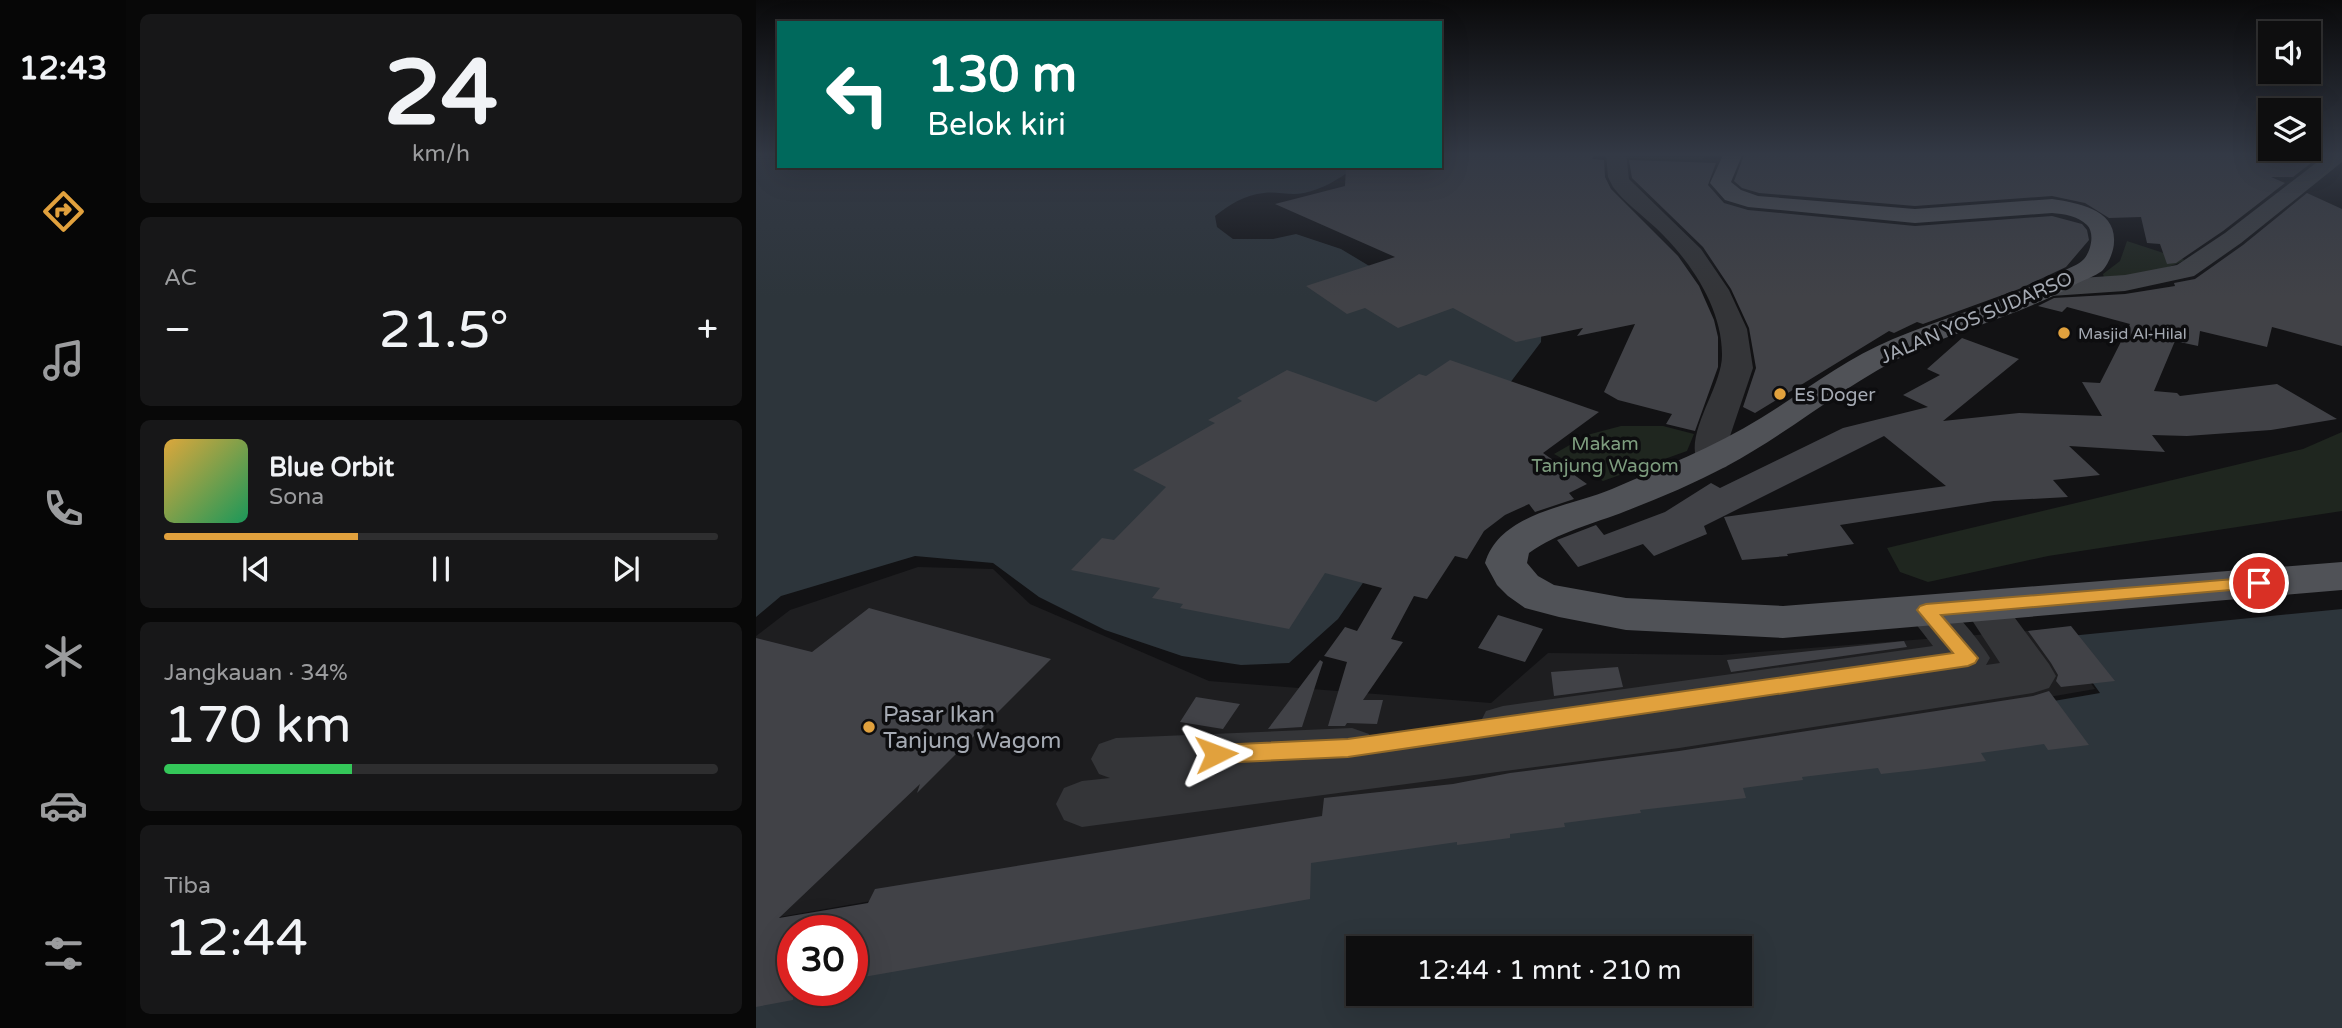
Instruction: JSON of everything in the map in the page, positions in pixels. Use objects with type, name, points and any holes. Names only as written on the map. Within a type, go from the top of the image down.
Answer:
[{"type":"main road","name":"JALAN YOS SUDARSO","points":[[1753,201],[1915,216],[2052,206],[2074,209],[2094,219],[2100,226],[2103,234],[2102,249],[2093,265],[2051,288],[1900,346],[1835,382],[1774,425],[1713,459],[1614,502],[1524,536],[1509,551],[1506,563],[1512,575],[1540,597],[1626,614],[1783,622],[2342,576]]},
{"type":"main road","points":[[2051,288],[2125,283],[2185,271],[2233,238],[2277,201]]},
{"type":"street","points":[[1641,201],[1679,237],[1694,256],[1714,285],[1730,323],[1738,368],[1712,439],[1713,459]]},
{"type":"street","points":[[1082,804],[1341,760],[1674,715],[2033,676],[1983,605]]},
{"type":"street","points":[[1674,715],[1968,658],[1926,610]]},
{"type":"street","points":[[1116,758],[1341,760]]},
{"type":"shaded area","points":[[756,201],[1238,201],[1215,216],[1217,227],[1233,239],[1273,239],[1296,234],[1341,249],[1371,267],[1542,311],[1541,342],[1405,522],[1338,619],[1289,663],[1241,665],[1182,656],[1105,630],[1039,597],[993,563],[915,556],[781,596],[756,617]]},
{"type":"shaded area","points":[[918,567],[993,569],[1030,604],[1209,681],[1491,703],[1548,653],[1721,655],[2052,629],[2095,689],[791,915],[777,915],[777,917],[756,921],[756,636],[790,610]]},
{"type":"shaded area","points":[[2342,609],[2342,1028],[756,1028],[756,926],[777,922],[777,1006],[868,1006],[868,915],[819,915],[2100,693],[2060,637]]},
{"type":"green space","points":[[2127,241],[2185,260],[2146,274],[2104,278],[2103,274],[2120,261]]},
{"type":"green space","name":"Makam Tanjung Wagom","points":[[1621,426],[1663,426],[1694,434],[1687,451],[1603,481],[1554,454],[1587,435]]},
{"type":"green space","points":[[2342,432],[2342,511],[2048,556],[1928,582],[1900,572],[1887,548],[2303,449]]},
{"type":"building","points":[[1287,201],[1623,201],[1678,256],[1699,286],[1714,320],[1718,337],[1718,367],[1695,431],[1666,424],[1672,414],[1618,400],[1604,392],[1635,324],[1577,336],[1583,328],[1516,342],[1453,308],[1398,328],[1365,308],[1347,314],[1306,286],[1395,257],[1275,204]]},
{"type":"building","points":[[1656,201],[1722,201],[1748,210],[1915,226],[2052,216],[2082,224],[2087,230],[2089,240],[2066,267],[2019,289],[1923,324],[1917,322],[1894,333],[1889,331],[1755,413],[1743,407],[1756,368],[1749,328],[1731,289],[1703,247]]},
{"type":"building","points":[[1855,201],[1984,201],[1915,206]]},
{"type":"building","points":[[2075,201],[2262,201],[2176,263],[2167,264],[2160,244],[2147,243],[2141,217],[2109,218],[2085,203]]},
{"type":"building","points":[[2297,201],[2324,201],[2342,209],[2342,346],[2272,327],[2267,347],[2200,331],[2198,346],[2175,341],[2154,391],[2177,393],[2180,396],[2277,384],[2337,419],[2271,430],[2187,436],[2152,435],[2165,452],[2069,446],[2100,475],[2053,480],[2068,497],[1994,501],[1840,525],[1854,544],[1787,554],[1788,556],[1742,560],[1724,517],[1946,486],[1884,436],[1704,526],[1707,534],[1654,556],[1643,544],[1578,567],[1557,540],[1596,525],[1604,535],[1665,512],[1711,483],[1720,488],[1843,428],[1928,407],[1903,395],[1940,375],[1927,369],[1962,338],[2019,359],[1943,421],[2019,413],[2102,416],[2082,382],[2100,383],[2130,324],[2067,307],[2062,312],[2038,306],[2054,298],[2125,294],[2175,286],[2174,283],[2195,279],[2243,245]]},
{"type":"building","points":[[1450,360],[1599,412],[1543,453],[1587,484],[1569,493],[1574,499],[1535,512],[1529,504],[1505,515],[1484,531],[1467,559],[1455,556],[1427,599],[1414,596],[1391,639],[1403,642],[1363,700],[1383,700],[1377,724],[1347,723],[1345,726],[1328,726],[1347,662],[1324,656],[1345,627],[1357,631],[1382,588],[1325,573],[1289,629],[1180,608],[1183,604],[1152,598],[1160,588],[1071,570],[1102,538],[1114,540],[1166,487],[1133,470],[1215,423],[1208,420],[1242,401],[1237,398],[1287,370],[1376,402],[1419,374],[1426,376]]},
{"type":"building","points":[[869,608],[1051,659],[917,793],[920,784],[782,915],[777,915],[777,1003],[756,1007],[756,638],[812,652]]},
{"type":"building","points":[[1498,615],[1543,629],[1525,662],[1478,648]]},
{"type":"building","points":[[2071,626],[2115,681],[2061,687],[2056,681],[2058,675],[2028,631]]},
{"type":"building","points":[[1904,641],[1907,647],[1731,672],[1727,660]]},
{"type":"building","points":[[1320,660],[1323,662],[1302,727],[1268,729]]},
{"type":"building","points":[[1618,667],[1623,687],[1554,696],[1551,672]]},
{"type":"building","points":[[2049,691],[2089,745],[2048,750],[2044,744],[1981,753],[1986,761],[1881,774],[1878,768],[1802,777],[1803,780],[1743,788],[1746,798],[1640,810],[1641,813],[1564,823],[1565,827],[1510,834],[1510,838],[1457,845],[1457,842],[1311,863],[1310,899],[868,976],[868,915],[797,915],[868,903],[875,889],[1322,816],[1324,798],[1453,784],[1510,773],[1679,751],[2033,696]]},
{"type":"building","points":[[1196,697],[1240,704],[1223,729],[1180,722]]},
{"type":"place","name":"Masjid Al-Hilal","points":[[2064,333]]},
{"type":"place","name":"Es Doger","points":[[1780,394]]},
{"type":"place","name":"Pasar Ikan Tanjung Wagom","points":[[869,727]]},
{"type":"route","points":[[1216,754],[1348,748],[1968,658],[1926,610],[2259,583]]}]
